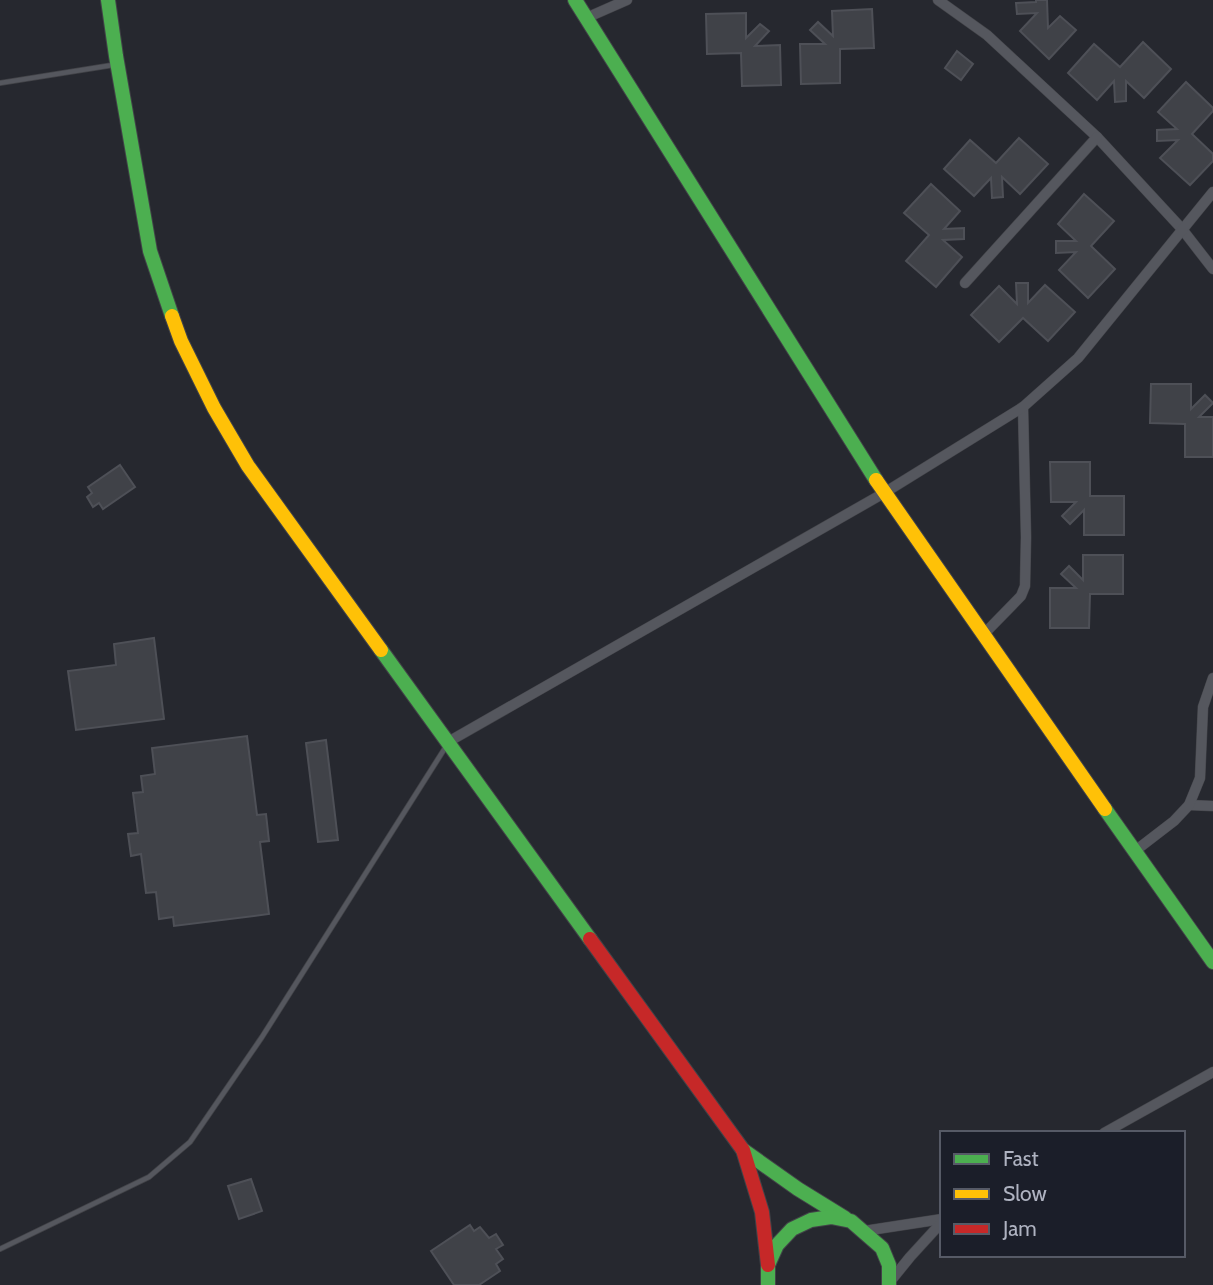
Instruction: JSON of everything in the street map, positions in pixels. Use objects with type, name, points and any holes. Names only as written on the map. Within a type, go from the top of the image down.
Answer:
[{"type":"main road","points":[[107,0],[150,251],[181,341],[214,408],[248,466],[743,1150],[864,1231],[882,1248],[889,1265],[889,1284]]},
{"type":"main road","points":[[575,0],[884,493],[1213,962]]},
{"type":"main road","points":[[743,1150],[762,1212],[768,1285]]},
{"type":"main road","points":[[768,1265],[777,1245],[792,1229],[811,1220],[831,1217],[851,1221]]},
{"type":"street","points":[[586,18],[627,0]]},
{"type":"street","points":[[938,0],[987,35],[1097,137],[1182,229],[1213,269]]},
{"type":"street","points":[[965,283],[1097,137]]},
{"type":"street","points":[[448,742],[884,493],[1023,407],[1078,358],[1213,192]]},
{"type":"street","points":[[983,635],[1021,596],[1025,586],[1023,407]]},
{"type":"street","points":[[1135,851],[1174,821],[1189,805],[1200,778],[1203,707],[1213,678]]},
{"type":"street","points":[[1189,805],[1213,806]]},
{"type":"street","points":[[1108,1131],[1213,1072]]},
{"type":"street","points":[[864,1231],[940,1220]]},
{"type":"street","points":[[889,1284],[940,1222]]},
{"type":"lane","points":[[0,83],[117,64]]},
{"type":"lane","points":[[0,1249],[149,1177],[190,1142],[261,1037],[448,742]]},
{"type":"building","points":[[1047,0],[1048,28],[1060,16],[1076,30],[1049,59],[1020,31],[1037,13],[1017,14],[1016,3]]},
{"type":"building","points":[[872,9],[874,48],[840,49],[840,83],[801,84],[800,44],[825,44],[810,30],[818,22],[833,36],[832,11]]},
{"type":"building","points":[[746,13],[746,38],[760,24],[769,31],[755,46],[780,45],[781,85],[742,86],[741,53],[707,54],[706,14]]},
{"type":"building","points":[[1143,42],[1171,69],[1144,98],[1126,81],[1126,101],[1115,102],[1114,81],[1097,100],[1068,73],[1094,44],[1120,67]]},
{"type":"building","points":[[957,51],[973,64],[961,80],[945,68]]},
{"type":"building","points":[[1186,82],[1213,108],[1192,134],[1213,154],[1213,161],[1190,185],[1160,158],[1178,140],[1157,141],[1157,130],[1177,129],[1158,112]]},
{"type":"building","points":[[1019,138],[1048,164],[1020,194],[1002,177],[1003,197],[992,198],[991,178],[974,196],[944,169],[970,140],[996,163]]},
{"type":"building","points":[[931,184],[960,211],[944,229],[964,228],[964,239],[943,240],[962,257],[936,287],[906,261],[929,235],[904,213]]},
{"type":"building","points":[[1084,194],[1114,221],[1091,246],[1115,269],[1088,298],[1059,270],[1076,252],[1056,253],[1056,241],[1076,241],[1058,224]]},
{"type":"building","points":[[1016,283],[1028,283],[1028,303],[1045,285],[1075,312],[1048,341],[1023,318],[999,342],[971,315],[999,286],[1017,304]]},
{"type":"building","points":[[1151,384],[1191,384],[1191,409],[1205,395],[1213,403],[1199,417],[1213,417],[1213,457],[1185,457],[1185,424],[1150,423]]},
{"type":"building","points":[[1050,462],[1090,462],[1090,496],[1124,496],[1124,535],[1084,535],[1084,510],[1070,524],[1062,516],[1076,502],[1051,502]]},
{"type":"building","points":[[120,465],[135,487],[103,509],[99,503],[93,507],[87,497],[92,493],[88,487]]},
{"type":"building","points":[[1083,555],[1123,555],[1123,594],[1090,594],[1089,628],[1050,628],[1050,588],[1076,588],[1061,574],[1069,566],[1083,580]]},
{"type":"building","points":[[154,638],[164,719],[76,730],[68,671],[116,665],[114,644]]},
{"type":"building","points":[[247,736],[257,815],[266,814],[269,841],[260,842],[269,914],[174,926],[173,917],[159,919],[156,892],[146,893],[141,854],[131,856],[128,834],[138,833],[133,793],[143,792],[141,776],[155,774],[152,748]]},
{"type":"building","points":[[326,740],[338,840],[318,842],[306,743]]},
{"type":"building","points":[[251,1179],[262,1211],[239,1219],[228,1186]]},
{"type":"building","points":[[470,1225],[474,1231],[480,1227],[489,1238],[496,1234],[503,1245],[496,1249],[503,1259],[496,1264],[500,1271],[479,1285],[454,1285],[431,1251]]},
{"type":"traffic: fast","points":[[108,0],[150,251],[172,316]]},
{"type":"traffic: fast","points":[[575,0],[876,480]]},
{"type":"traffic: fast","points":[[381,650],[590,939]]},
{"type":"traffic: fast","points":[[1105,809],[1213,962]]},
{"type":"traffic: fast","points":[[743,1150],[845,1218]]},
{"type":"traffic: fast","points":[[768,1285],[768,1265],[777,1245],[792,1229],[811,1220],[831,1217],[851,1221],[882,1248],[889,1265],[889,1285]]},
{"type":"traffic: slow","points":[[172,316],[181,341],[214,408],[248,466],[381,650]]},
{"type":"traffic: slow","points":[[876,480],[1105,809]]},
{"type":"traffic: jam","points":[[590,939],[743,1150],[762,1212],[768,1265]]}]
